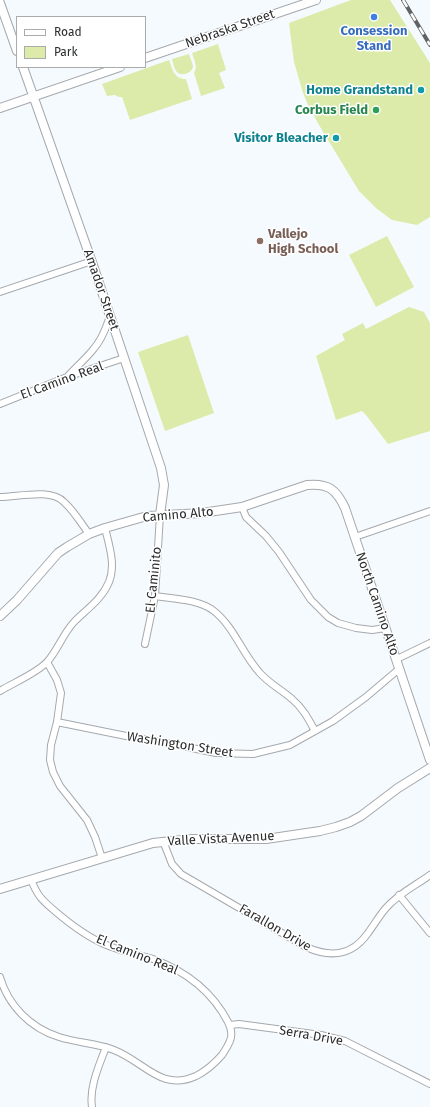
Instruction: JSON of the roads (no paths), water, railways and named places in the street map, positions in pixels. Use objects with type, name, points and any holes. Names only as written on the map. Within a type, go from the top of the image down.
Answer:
[{"type":"street","name":"Nebraska Street","points":[[146,58],[316,0]]},
{"type":"street","points":[[0,2],[16,48]]},
{"type":"street","name":"Amador Street","points":[[23,68],[92,261],[163,476],[164,485],[160,515]]},
{"type":"street","points":[[0,108],[117,68]]},
{"type":"street","points":[[0,292],[92,261]]},
{"type":"street","points":[[67,377],[88,356],[96,345],[103,335],[110,316]]},
{"type":"street","name":"El Camino Real","points":[[0,404],[67,377],[124,358]]},
{"type":"street","name":"North Camino Alto","points":[[292,489],[315,484],[328,487],[335,491],[340,497],[386,628],[394,656],[397,659],[399,670],[430,760]]},
{"type":"street","name":"Camino Alto","points":[[0,616],[17,600],[58,553],[89,534],[147,516],[202,513],[242,507],[292,489]]},
{"type":"street","points":[[0,497],[39,494],[54,496],[63,501],[89,534]]},
{"type":"street","points":[[242,507],[248,520],[266,536],[286,561],[312,600],[328,617],[338,623],[356,628],[372,630],[386,628]]},
{"type":"street","points":[[355,537],[430,511]]},
{"type":"street","name":"El Caminito","points":[[145,644],[155,596],[160,515]]},
{"type":"street","points":[[0,691],[38,670],[47,662],[68,629],[101,596],[109,582],[112,571],[105,528]]},
{"type":"street","points":[[155,596],[204,605],[213,611],[230,629],[260,674],[293,700],[304,712],[315,731]]},
{"type":"street","points":[[397,659],[430,643]]},
{"type":"street","points":[[47,662],[62,693],[51,745],[50,760],[53,772],[60,786],[87,820],[102,858]]},
{"type":"street","name":"Washington Street","points":[[57,722],[216,753],[253,754],[290,744],[333,721],[399,670]]},
{"type":"street","name":"Valle Vista Avenue","points":[[0,888],[163,841],[192,839],[266,839],[320,831],[336,827],[361,816],[398,788],[430,768]]},
{"type":"street","name":"Farallon Drive","points":[[163,841],[172,864],[180,874],[306,947],[323,953],[334,954],[352,949],[360,943],[386,908],[399,895],[430,875]]},
{"type":"street","name":"El Camino Real","points":[[31,879],[41,899],[69,923],[103,944],[154,960],[191,978],[218,1006],[230,1025]]},
{"type":"street","points":[[399,895],[430,933]]},
{"type":"street","points":[[0,977],[2,991],[22,1016],[40,1030],[59,1037],[106,1047],[123,1054],[165,1080],[177,1081],[189,1079],[201,1074],[220,1057],[227,1047],[232,1033],[230,1025]]},
{"type":"street","name":"Serra Drive","points":[[230,1025],[239,1024],[332,1037],[345,1041],[430,1084]]},
{"type":"street","points":[[92,1107],[92,1088],[106,1047]]},
{"type":"railway","points":[[403,0],[430,45]]},
{"type":"place","name":"Consession Stand","points":[[374,17]]},
{"type":"place","name":"Home Grandstand","points":[[421,90]]},
{"type":"place","name":"Corbus Field","points":[[376,110]]},
{"type":"place","name":"Visitor Bleacher","points":[[336,138]]},
{"type":"place","name":"Vallejo High School","points":[[260,241]]}]
